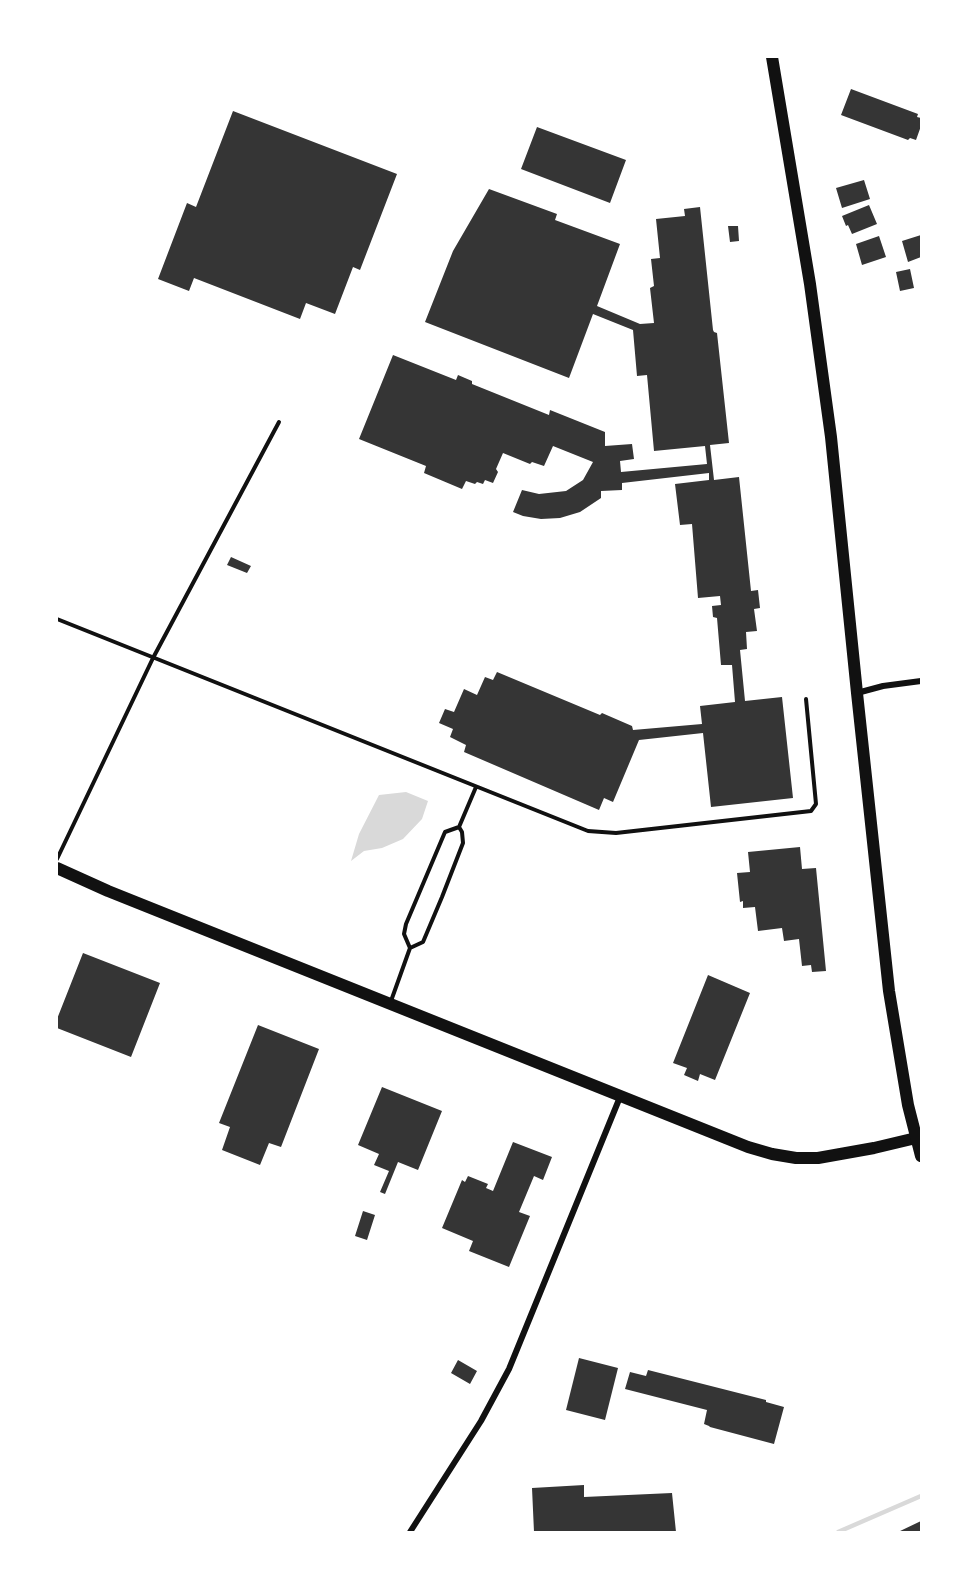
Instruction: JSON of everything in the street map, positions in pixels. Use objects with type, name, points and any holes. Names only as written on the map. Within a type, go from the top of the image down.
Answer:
[{"type":"main road","points":[[772,57],[809,275],[825,387],[889,991],[901,1072],[921,1156]]},
{"type":"main road","points":[[57,868],[93,885],[748,1147],[795,1158],[818,1158],[916,1138]]},
{"type":"street","points":[[857,693],[883,686],[921,681]]},
{"type":"street","points":[[411,1532],[488,1410],[509,1369],[620,1096]]},
{"type":"lane","points":[[57,859],[153,658],[279,422]]},
{"type":"lane","points":[[57,619],[588,831],[616,832],[811,811],[816,804],[806,699]]},
{"type":"lane","points":[[390,1004],[410,948],[404,934],[406,924],[445,832],[459,826],[476,787]]},
{"type":"lane","points":[[410,948],[423,942],[435,915],[463,843],[459,826]]},
{"type":"shaded area","points":[[406,792],[428,801],[422,819],[403,839],[382,848],[364,851],[351,861],[359,834],[379,795]]},
{"type":"building","points":[[851,89],[918,114],[917,117],[921,118],[921,126],[916,140],[910,138],[908,140],[841,115]]},
{"type":"building","points":[[233,111],[397,174],[360,270],[353,267],[335,314],[306,303],[300,319],[194,278],[189,291],[158,279],[187,203],[196,207]]},
{"type":"building","points":[[537,127],[626,160],[610,203],[521,169]]},
{"type":"building","points":[[864,180],[870,199],[842,208],[836,188]]},
{"type":"building","points":[[489,189],[557,214],[555,220],[620,244],[597,306],[640,324],[654,323],[650,288],[654,286],[651,259],[660,258],[656,219],[685,216],[684,209],[700,207],[713,330],[717,333],[729,443],[710,445],[714,480],[739,477],[751,591],[758,590],[760,608],[754,609],[757,631],[746,632],[747,649],[740,650],[745,701],[782,697],[793,798],[711,807],[703,733],[639,740],[613,802],[604,798],[599,810],[464,752],[466,745],[450,737],[453,729],[439,723],[445,709],[454,712],[464,689],[477,695],[485,677],[493,680],[497,672],[600,715],[602,713],[632,726],[633,730],[702,724],[700,706],[735,702],[732,665],[721,665],[717,618],[713,617],[712,606],[721,605],[720,596],[698,598],[692,524],[680,525],[675,484],[709,480],[709,473],[622,483],[622,490],[601,491],[601,498],[580,512],[560,518],[541,519],[513,512],[522,490],[539,494],[566,491],[583,480],[593,462],[553,446],[544,466],[532,462],[530,464],[503,453],[493,483],[485,480],[483,484],[466,481],[462,489],[424,473],[426,466],[359,439],[393,355],[456,380],[458,375],[472,381],[472,384],[549,415],[550,410],[605,432],[605,446],[632,444],[634,459],[620,461],[621,472],[707,464],[705,446],[654,451],[647,375],[637,376],[633,330],[593,314],[569,378],[425,322],[453,251]]},
{"type":"building","points":[[869,205],[877,224],[852,234],[842,216]]},
{"type":"building","points":[[728,226],[738,226],[739,241],[730,242]]},
{"type":"building","points":[[921,235],[921,257],[908,262],[902,241]]},
{"type":"building","points":[[879,236],[886,257],[862,265],[856,244]]},
{"type":"building","points":[[910,269],[914,288],[900,291],[896,272]]},
{"type":"building","points":[[231,557],[251,566],[247,573],[227,565]]},
{"type":"building","points":[[800,847],[802,869],[816,868],[826,971],[812,972],[811,965],[802,966],[799,939],[784,941],[782,928],[758,931],[755,907],[743,908],[743,901],[740,902],[737,873],[750,872],[748,852]]},
{"type":"building","points":[[83,953],[160,983],[131,1057],[57,1028],[57,1019]]},
{"type":"building","points":[[708,975],[750,993],[715,1080],[700,1074],[698,1081],[684,1075],[687,1068],[673,1063]]},
{"type":"building","points":[[258,1025],[319,1049],[281,1147],[269,1143],[260,1165],[222,1150],[230,1127],[219,1123]]},
{"type":"building","points":[[382,1087],[442,1111],[418,1170],[398,1162],[385,1194],[380,1192],[389,1171],[374,1165],[379,1154],[358,1145]]},
{"type":"building","points":[[513,1142],[552,1157],[543,1180],[534,1176],[519,1212],[530,1216],[509,1267],[469,1251],[473,1241],[442,1228],[462,1180],[465,1182],[468,1176],[488,1184],[486,1188],[493,1191]]},
{"type":"building","points":[[363,1211],[375,1215],[367,1240],[355,1236]]},
{"type":"building","points":[[579,1358],[618,1368],[605,1420],[566,1410]]},
{"type":"building","points":[[458,1360],[477,1371],[470,1384],[451,1373]]},
{"type":"building","points":[[648,1370],[766,1400],[766,1402],[784,1407],[774,1444],[704,1424],[707,1410],[625,1389],[630,1372],[646,1376]]},
{"type":"building","points":[[584,1485],[584,1497],[672,1493],[676,1532],[534,1532],[532,1488]]},
{"type":"building","points":[[921,1521],[921,1532],[898,1532]]},
{"type":"waterway","points":[[838,1532],[921,1496]]}]
